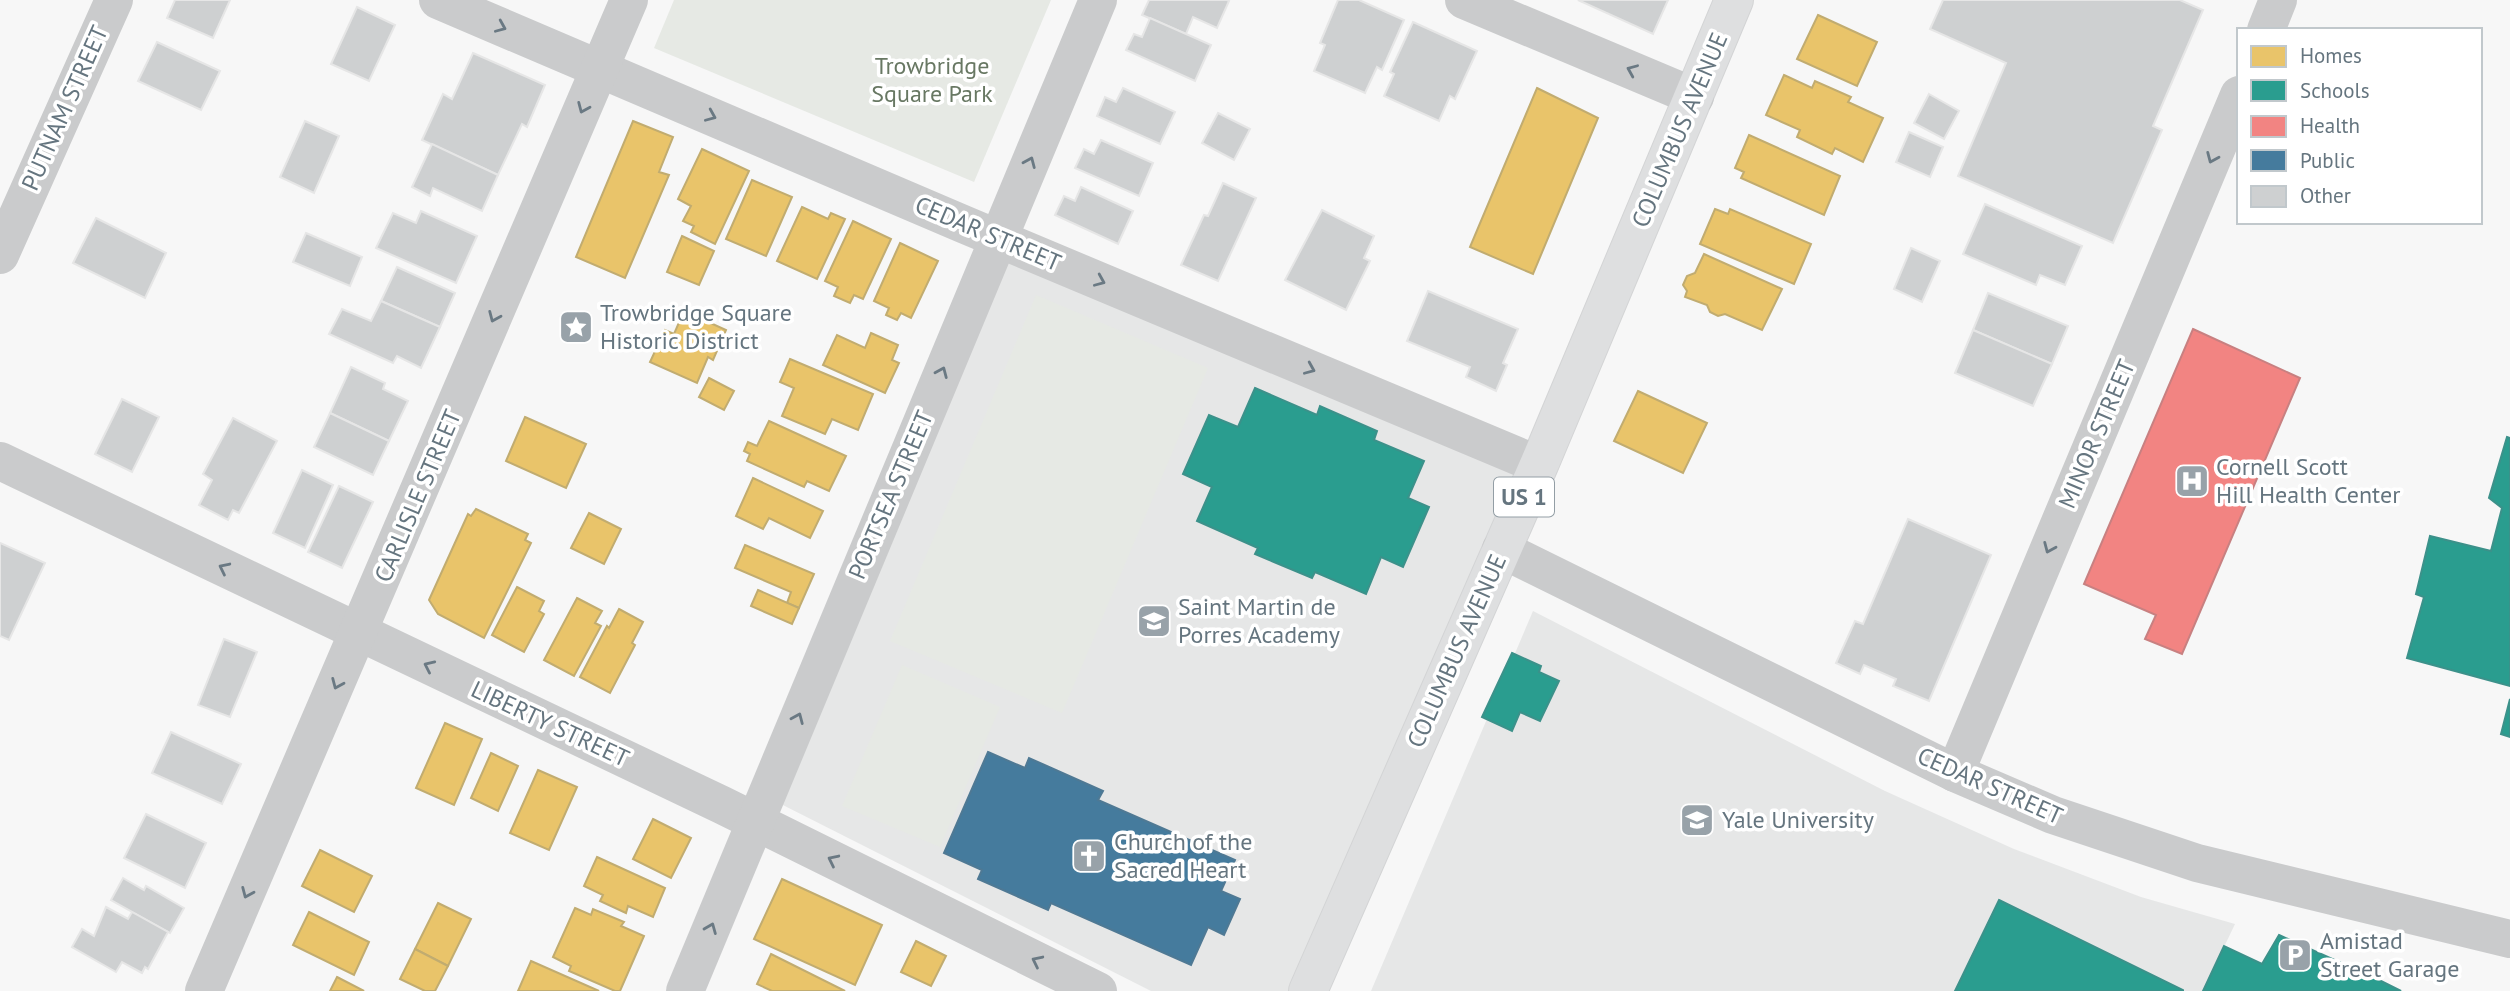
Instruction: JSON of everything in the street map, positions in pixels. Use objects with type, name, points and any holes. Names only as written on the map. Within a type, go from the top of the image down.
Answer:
[{"type":"main road","name":"COLUMBUS AVENUE","points":[[1308,991],[1539,465],[1734,0]]},
{"type":"street","name":"PUTNAM STREET","points":[[0,255],[114,0]]},
{"type":"street","name":"CEDAR STREET","points":[[438,0],[1539,465]]},
{"type":"street","name":"CARLISLE STREET","points":[[204,991],[629,0]]},
{"type":"street","name":"PORTSEA STREET","points":[[685,991],[1098,0]]},
{"type":"street","points":[[1464,0],[1695,97]]},
{"type":"street","points":[[2267,28],[2278,0]]},
{"type":"street","name":"MINOR STREET","points":[[1955,773],[2237,99]]},
{"type":"street","name":"LIBERTY STREET","points":[[0,461],[755,821],[1098,991]]},
{"type":"street","name":"CEDAR STREET","points":[[1502,549],[1955,773],[2053,815],[2197,863],[2510,939]]},
{"type":"shaded area","name":"Saint Martin de Porres Academy","points":[[998,238],[1539,465],[1308,991],[1151,991],[765,796]]},
{"type":"shaded area","name":"Yale University","points":[[1533,611],[1885,791],[2014,849],[2141,897],[2235,924],[2203,991],[1371,991]]},
{"type":"green space","name":"Trowbridge Square Park","points":[[674,0],[1051,0],[974,182],[654,48]]},
{"type":"green space","points":[[1036,295],[1208,368],[1062,713],[890,641]]},
{"type":"green space","points":[[902,665],[1000,707],[940,847],[842,806]]},
{"type":"building: Homes","points":[[1818,15],[1877,42],[1857,86],[1797,59]]},
{"type":"building: Homes","points":[[1784,75],[1812,88],[1815,81],[1851,97],[1848,102],[1883,118],[1863,162],[1835,148],[1832,154],[1797,137],[1800,130],[1766,115]]},
{"type":"building: Homes","points":[[1537,88],[1598,118],[1533,274],[1470,247]]},
{"type":"building: Homes","points":[[633,121],[673,137],[659,172],[669,175],[625,278],[576,257]]},
{"type":"building: Homes","points":[[1749,135],[1840,176],[1824,215],[1741,178],[1744,172],[1735,168]]},
{"type":"building: Homes","points":[[702,149],[749,171],[715,244],[691,232],[694,226],[683,221],[691,206],[678,199]]},
{"type":"building: Homes","points":[[752,180],[792,197],[766,256],[726,239]]},
{"type":"building: Homes","points":[[802,207],[828,219],[831,213],[845,219],[817,279],[777,261]]},
{"type":"building: Homes","points":[[1715,209],[1728,214],[1730,209],[1811,244],[1794,284],[1700,244]]},
{"type":"building: Homes","points":[[853,221],[891,239],[863,299],[854,295],[850,303],[834,296],[838,287],[825,281]]},
{"type":"building: Homes","points":[[682,236],[714,251],[699,285],[667,272]]},
{"type":"building: Homes","points":[[900,243],[938,261],[911,318],[901,313],[897,320],[886,315],[889,308],[874,301]]},
{"type":"building: Homes","points":[[1704,254],[1782,289],[1762,330],[1725,314],[1718,316],[1710,312],[1707,305],[1685,297],[1687,291],[1683,285],[1687,276],[1695,273]]},
{"type":"building: Homes","points":[[684,311],[726,330],[713,360],[708,357],[697,383],[650,362],[665,330],[674,334]]},
{"type":"building: Homes","points":[[871,333],[898,345],[892,360],[899,363],[885,393],[823,365],[837,335],[865,348]]},
{"type":"building: Homes","points":[[790,359],[873,394],[858,430],[832,419],[825,434],[782,416],[794,388],[780,382]]},
{"type":"building: Homes","points":[[709,378],[734,391],[724,410],[699,397]]},
{"type":"building: Homes","points":[[1638,391],[1707,423],[1683,473],[1614,441]]},
{"type":"building: Homes","points":[[525,417],[586,444],[566,488],[506,461]]},
{"type":"building: Homes","points":[[769,421],[846,456],[829,491],[807,481],[804,487],[747,461],[750,454],[744,451],[748,442],[757,446]]},
{"type":"building: Homes","points":[[753,478],[823,511],[810,538],[769,518],[763,529],[736,516]]},
{"type":"building: Homes","points":[[476,509],[528,534],[525,540],[531,543],[484,638],[438,614],[429,600],[468,514],[471,516]]},
{"type":"building: Homes","points":[[589,513],[621,529],[604,564],[571,548]]},
{"type":"building: Homes","points":[[745,545],[814,574],[799,608],[787,603],[791,592],[735,568]]},
{"type":"building: Homes","points":[[517,587],[544,601],[539,611],[544,614],[524,652],[492,635]]},
{"type":"building: Homes","points":[[758,590],[799,608],[792,624],[751,606]]},
{"type":"building: Homes","points":[[577,598],[602,611],[595,623],[601,626],[574,676],[544,660]]},
{"type":"building: Homes","points":[[619,609],[643,622],[632,643],[635,645],[610,693],[580,677]]},
{"type":"building: Homes","points":[[445,723],[482,739],[454,805],[416,788]]},
{"type":"building: Homes","points":[[491,753],[518,766],[498,811],[471,798]]},
{"type":"building: Homes","points":[[538,770],[577,787],[549,850],[510,833]]},
{"type":"building: Homes","points":[[653,819],[691,838],[671,878],[633,859]]},
{"type":"building: Homes","points":[[320,850],[372,876],[354,912],[302,886]]},
{"type":"building: Homes","points":[[597,857],[665,888],[653,917],[628,906],[626,913],[600,901],[603,895],[584,886]]},
{"type":"building: Homes","points":[[782,879],[882,925],[855,985],[754,939]]},
{"type":"building: Homes","points":[[438,903],[471,919],[448,966],[415,949]]},
{"type":"building: Homes","points":[[575,908],[591,915],[593,909],[624,922],[621,926],[644,936],[620,991],[569,971],[571,966],[553,957]]},
{"type":"building: Homes","points":[[309,912],[369,942],[354,975],[293,945]]},
{"type":"building: Homes","points":[[916,941],[946,956],[931,986],[901,972]]},
{"type":"building: Homes","points":[[415,949],[448,966],[435,991],[425,991],[400,979]]},
{"type":"building: Homes","points":[[771,954],[845,991],[772,991],[757,984]]},
{"type":"building: Homes","points":[[531,961],[599,991],[518,991]]},
{"type":"building: Homes","points":[[337,977],[364,991],[330,991]]},
{"type":"building: Schools","points":[[1255,388],[1317,415],[1320,406],[1377,431],[1374,440],[1424,461],[1408,498],[1429,507],[1403,567],[1381,557],[1366,594],[1315,572],[1312,578],[1255,554],[1258,548],[1197,521],[1212,487],[1183,474],[1209,415],[1238,427]]},
{"type":"building: Schools","points":[[2507,437],[2510,438],[2510,686],[2407,658],[2424,597],[2416,594],[2430,536],[2491,551],[2502,508],[2489,498]]},
{"type":"building: Schools","points":[[1512,653],[1541,666],[1539,672],[1559,681],[1540,721],[1520,712],[1512,731],[1482,717]]},
{"type":"building: Schools","points":[[2510,699],[2510,737],[2501,734]]},
{"type":"building: Schools","points":[[1999,900],[2183,990],[2183,991],[1955,991]]},
{"type":"building: Schools","name":"Amistad Street Garage","points":[[2279,935],[2401,991],[2203,991],[2224,946],[2262,964]]},
{"type":"building: Health","name":"Cornell Scott Hill Health Center","points":[[2193,329],[2300,378],[2182,654],[2145,639],[2156,615],[2084,584]]},
{"type":"building: Public","name":"Church of the Sacred Heart","points":[[988,752],[1025,768],[1029,758],[1103,791],[1098,800],[1235,860],[1221,891],[1240,899],[1224,935],[1208,927],[1191,965],[1051,903],[1048,910],[978,879],[982,870],[944,853]]},
{"type":"building: Other","points":[[175,0],[230,0],[213,38],[167,18]]},
{"type":"building: Other","points":[[1149,0],[1229,1],[1217,28],[1193,17],[1186,34],[1142,15]]},
{"type":"building: Other","points":[[1338,0],[1359,0],[1404,20],[1382,70],[1377,67],[1365,93],[1314,71],[1325,45],[1320,43]]},
{"type":"building: Other","points":[[1578,0],[1668,0],[1653,34]]},
{"type":"building: Other","points":[[1943,0],[2180,0],[2203,10],[2153,126],[2162,130],[2113,243],[1958,176],[2006,63],[1930,29]]},
{"type":"building: Other","points":[[357,7],[395,25],[369,81],[331,64]]},
{"type":"building: Other","points":[[1150,18],[1211,45],[1195,81],[1126,50],[1134,34],[1142,37]]},
{"type":"building: Other","points":[[1413,22],[1477,51],[1455,99],[1450,96],[1439,121],[1384,96],[1394,74],[1390,72]]},
{"type":"building: Other","points":[[157,42],[220,71],[201,110],[138,81]]},
{"type":"building: Other","points":[[473,53],[545,85],[527,127],[522,124],[498,175],[422,140],[443,94],[452,99]]},
{"type":"building: Other","points":[[1123,88],[1175,112],[1160,144],[1097,116],[1105,97],[1116,102]]},
{"type":"building: Other","points":[[1929,94],[1959,111],[1944,139],[1914,123]]},
{"type":"building: Other","points":[[1218,113],[1250,129],[1234,160],[1202,143]]},
{"type":"building: Other","points":[[305,121],[339,136],[314,193],[280,177]]},
{"type":"building: Other","points":[[1909,132],[1943,147],[1930,177],[1896,162]]},
{"type":"building: Other","points":[[1101,140],[1153,163],[1139,196],[1075,168],[1084,149],[1094,154]]},
{"type":"building: Other","points":[[432,144],[498,175],[482,211],[433,188],[430,196],[412,187]]},
{"type":"building: Other","points":[[1223,183],[1256,198],[1218,281],[1181,265],[1204,215],[1208,216]]},
{"type":"building: Other","points":[[1081,187],[1133,211],[1118,244],[1055,215],[1064,196],[1075,201]]},
{"type":"building: Other","points":[[1985,204],[2082,246],[2065,285],[2040,275],[2036,285],[1963,254]]},
{"type":"building: Other","points":[[1322,210],[1374,236],[1364,258],[1370,261],[1346,310],[1285,280]]},
{"type":"building: Other","points":[[421,211],[477,236],[456,283],[376,248],[393,213],[416,223]]},
{"type":"building: Other","points":[[96,218],[166,253],[145,298],[73,263]]},
{"type":"building: Other","points":[[306,233],[362,257],[350,286],[293,262]]},
{"type":"building: Other","points":[[1911,248],[1940,261],[1922,302],[1894,289]]},
{"type":"building: Other","points":[[397,267],[455,293],[440,327],[381,301]]},
{"type":"building: Other","points":[[1428,291],[1518,329],[1503,363],[1507,365],[1496,391],[1466,377],[1470,367],[1407,341]]},
{"type":"building: Other","points":[[1988,293],[2068,326],[2052,364],[1973,330]]},
{"type":"building: Other","points":[[381,301],[440,327],[421,368],[397,356],[393,363],[329,334],[342,309],[371,321]]},
{"type":"building: Other","points":[[1973,330],[2052,364],[2033,406],[1955,373]]},
{"type":"building: Other","points":[[351,367],[385,383],[383,389],[408,401],[389,441],[330,413]]},
{"type":"building: Other","points":[[122,399],[159,417],[132,472],[95,454]]},
{"type":"building: Other","points":[[330,413],[389,441],[373,475],[314,447]]},
{"type":"building: Other","points":[[233,418],[277,441],[239,513],[233,510],[228,520],[199,505],[212,480],[203,474]]},
{"type":"building: Other","points":[[302,470],[333,485],[305,548],[273,533]]},
{"type":"building: Other","points":[[339,486],[373,502],[342,568],[308,552]]},
{"type":"building: Other","points":[[1908,519],[1991,555],[1929,701],[1893,686],[1896,679],[1864,665],[1860,674],[1836,663],[1855,621],[1863,624]]},
{"type":"building: Other","points":[[0,543],[45,563],[9,640],[0,636]]},
{"type":"building: Other","points":[[224,639],[257,652],[230,717],[198,705]]},
{"type":"building: Other","points":[[171,732],[241,764],[222,804],[152,773]]},
{"type":"building: Other","points":[[146,814],[206,843],[185,888],[124,858]]},
{"type":"building: Other","points":[[123,878],[144,890],[146,886],[184,908],[170,933],[111,900]]},
{"type":"building: Other","points":[[106,907],[128,919],[132,912],[168,932],[148,969],[145,967],[142,973],[122,962],[116,972],[72,947],[82,929],[94,936]]},
{"type":"place","name":"Trowbridge Square Historic District","points":[[576,327]]},
{"type":"place","name":"Cornell Scott Hill Health Center","points":[[2192,481]]},
{"type":"place","name":"Saint Martin de Porres Academy","points":[[1154,621]]},
{"type":"place","name":"Yale University","points":[[1697,820]]},
{"type":"place","name":"Church of the Sacred Heart","points":[[1089,856]]},
{"type":"place","name":"Amistad Street Garage","points":[[2295,955]]}]
